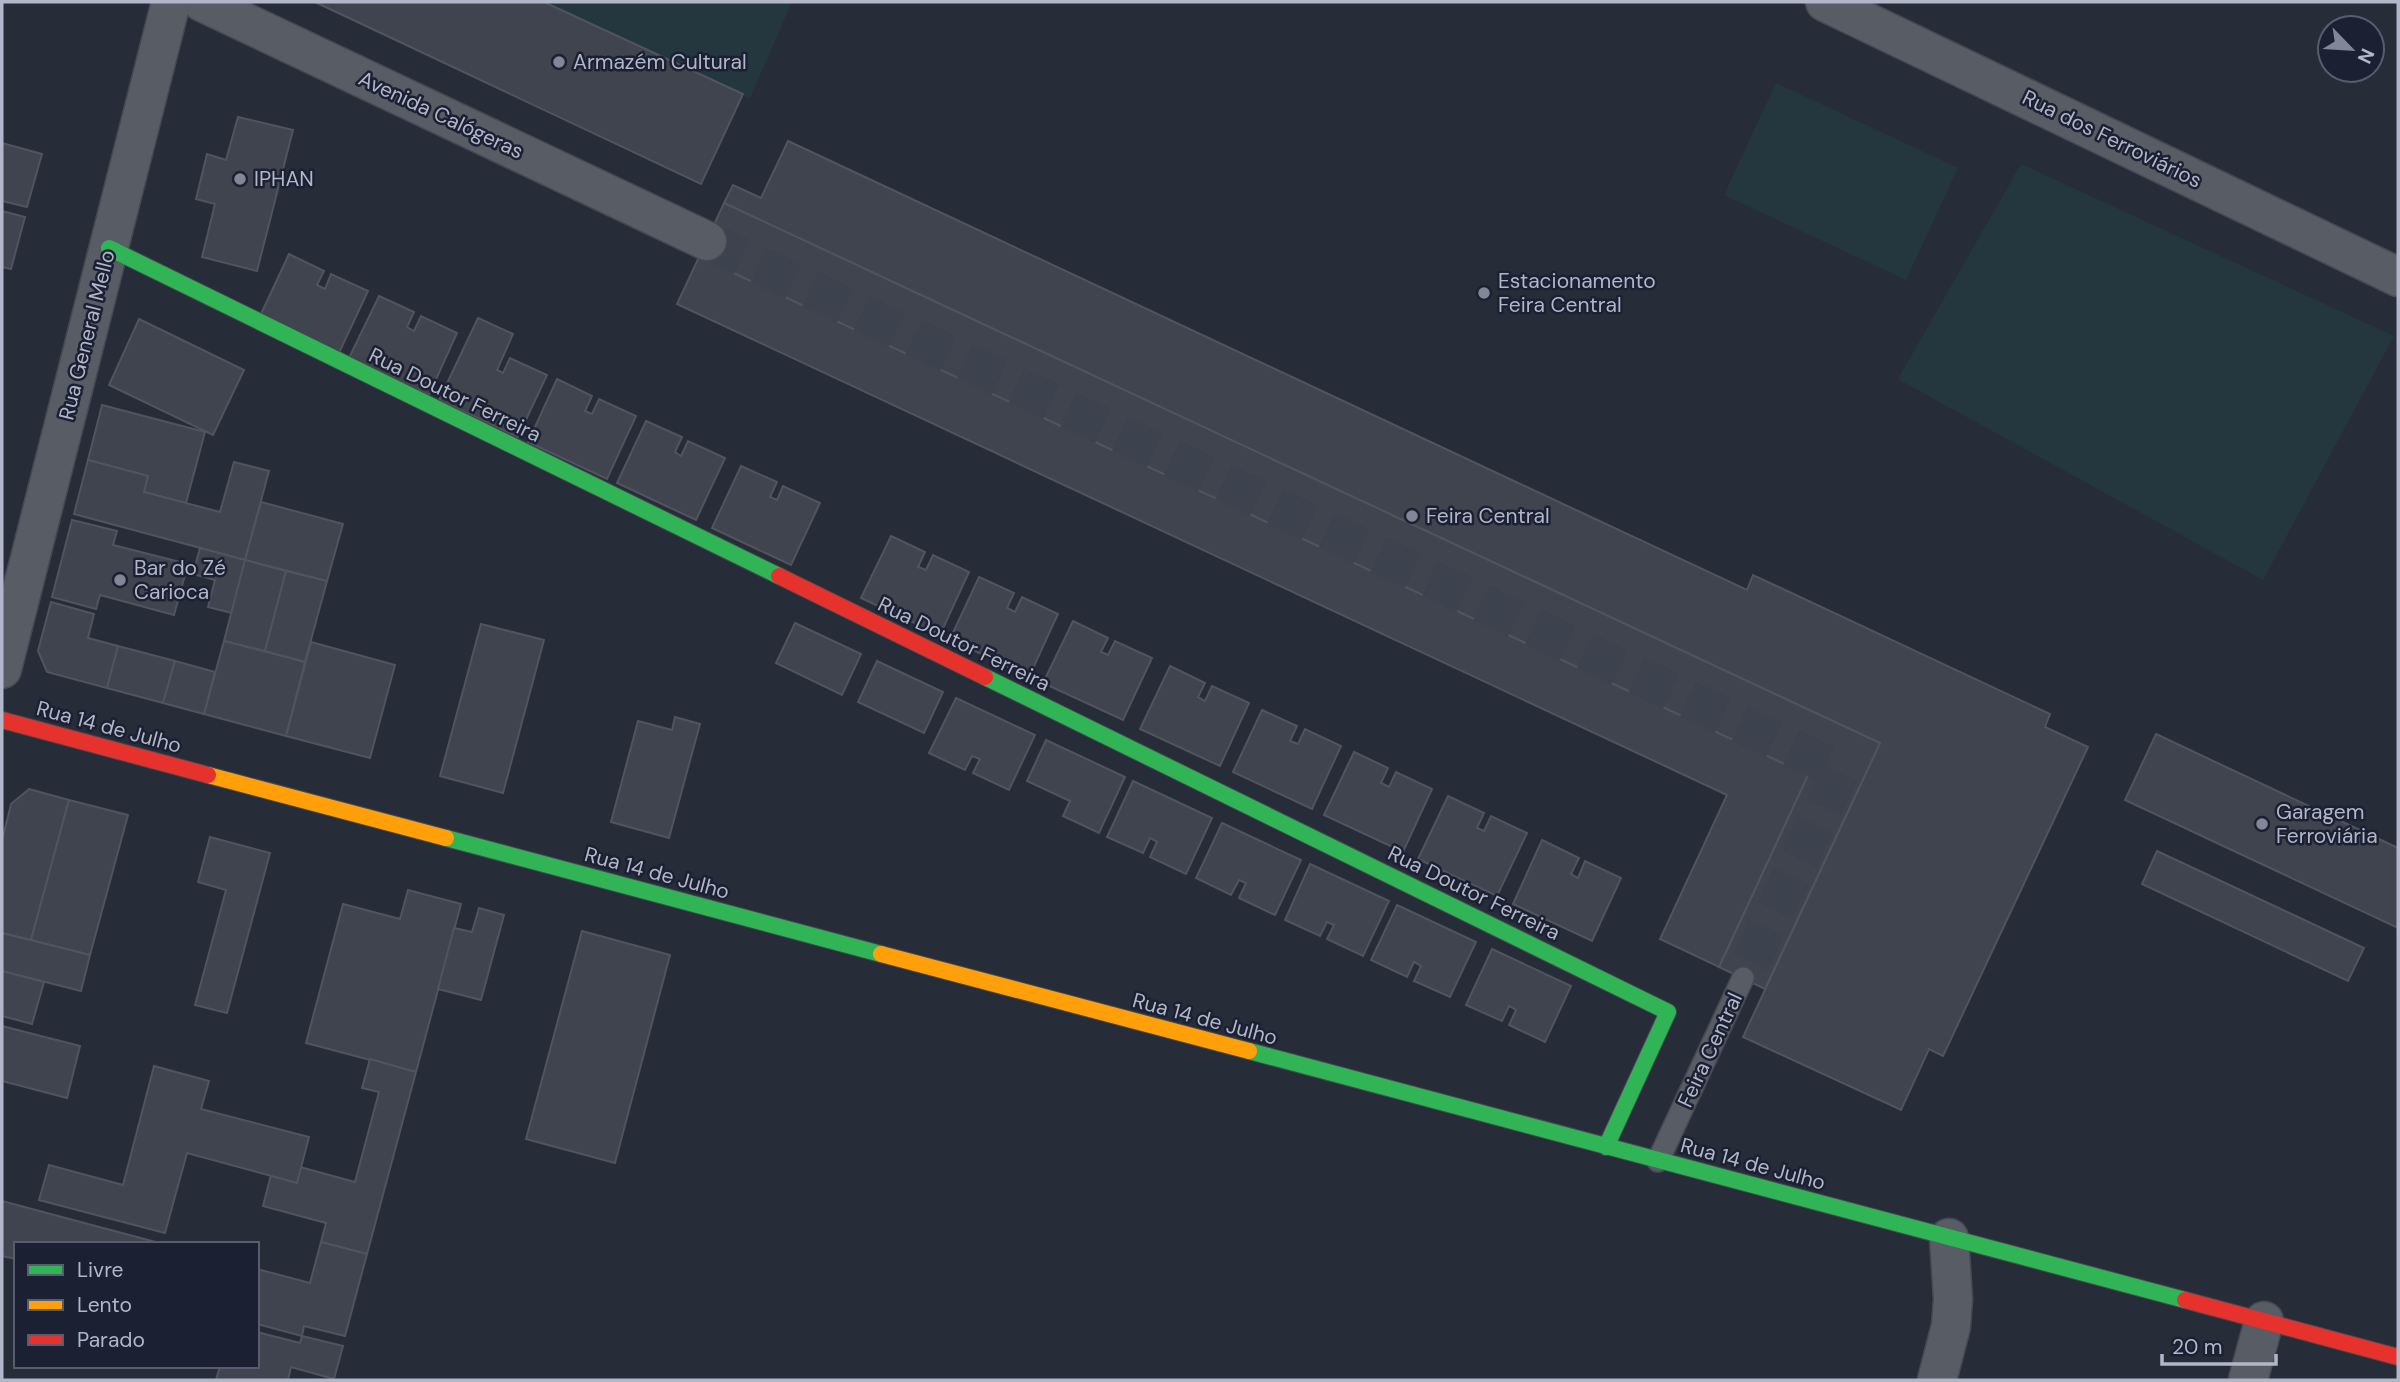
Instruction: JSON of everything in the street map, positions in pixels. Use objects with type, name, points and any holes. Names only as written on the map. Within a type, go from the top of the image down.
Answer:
[{"type":"street","name":"Rua General Mello","points":[[2,669],[171,2]]},
{"type":"street","name":"Avenida Calógeras","points":[[202,2],[694,235]]},
{"type":"street","name":"Rua dos Ferroviários","points":[[1825,2],[2398,277]]},
{"type":"street","name":"Rua Doutor Ferreira","points":[[109,248],[1668,1012],[1606,1147]]},
{"type":"street","name":"Rua 14 de Julho","points":[[2,720],[2398,1357]]},
{"type":"street","points":[[1937,1380],[1951,1326],[1953,1298],[1949,1238]]},
{"type":"street","points":[[2248,1380],[2264,1321]]},
{"type":"lane","name":"Feira Central","points":[[1658,1161],[1743,978]]},
{"type":"shaded area","name":"Armazém Cultural","points":[[315,2],[792,2],[750,98],[743,95],[701,184]]},
{"type":"shaded area","points":[[1776,83],[1958,168],[1906,280],[1724,195]]},
{"type":"shaded area","points":[[2021,164],[2394,336],[2263,580],[1898,379]]},
{"type":"building","name":"Armazém Cultural","points":[[315,2],[544,2],[743,94],[701,184]]},
{"type":"building","name":"IPHAN","points":[[238,117],[293,130],[257,271],[202,257],[215,204],[196,199],[207,154],[226,160]]},
{"type":"building","points":[[788,141],[1747,590],[1753,575],[2050,714],[2045,727],[2088,747],[1943,1056],[1929,1049],[1901,1110],[1743,1037],[1880,743],[724,203],[733,185],[761,198]]},
{"type":"building","points":[[2,143],[42,154],[27,207],[2,201]]},
{"type":"building","points":[[724,203],[1880,743],[1765,989],[1719,967],[1808,775],[699,257]]},
{"type":"building","points":[[2,211],[25,217],[11,269],[2,267]]},
{"type":"building","points":[[289,254],[324,271],[317,285],[325,289],[331,274],[368,291],[339,353],[260,316]]},
{"type":"building","points":[[699,257],[1808,775],[1719,967],[1660,939],[1727,795],[677,304]]},
{"type":"building","points":[[379,296],[414,312],[407,327],[414,331],[421,316],[457,333],[429,395],[349,358]]},
{"type":"building","points":[[478,318],[513,334],[497,370],[503,373],[510,358],[547,375],[518,437],[439,400]]},
{"type":"building","points":[[139,319],[244,370],[213,435],[109,385]]},
{"type":"building","points":[[557,379],[592,396],[585,411],[592,414],[599,399],[636,416],[607,479],[528,442]]},
{"type":"building","points":[[102,405],[205,432],[186,503],[144,492],[148,476],[88,460]]},
{"type":"building","points":[[646,421],[682,437],[675,452],[681,456],[688,441],[725,458],[696,520],[617,483]]},
{"type":"building","points":[[88,460],[148,476],[144,492],[220,512],[234,462],[269,471],[245,560],[74,514]]},
{"type":"building","points":[[741,466],[777,482],[770,497],[777,500],[783,486],[820,503],[791,565],[712,528]]},
{"type":"building","points":[[261,502],[343,524],[327,581],[245,560]]},
{"type":"building","name":"Bar do Zé Carioca","points":[[72,520],[117,531],[113,545],[188,564],[174,615],[100,595],[96,609],[52,597]]},
{"type":"building","points":[[891,536],[925,552],[918,567],[926,570],[933,555],[969,572],[940,635],[861,598]]},
{"type":"building","points":[[200,548],[245,560],[232,613],[208,607],[215,580],[193,574]]},
{"type":"building","points":[[245,560],[286,571],[265,651],[224,641]]},
{"type":"building","points":[[286,571],[327,581],[305,662],[265,651]]},
{"type":"building","points":[[979,577],[1014,593],[1007,608],[1015,612],[1022,597],[1058,614],[1029,677],[950,639]]},
{"type":"building","points":[[51,602],[94,614],[88,638],[118,646],[107,688],[47,672],[38,651]]},
{"type":"building","points":[[1073,621],[1108,638],[1101,652],[1108,655],[1115,641],[1152,658],[1123,720],[1043,683]]},
{"type":"building","points":[[795,623],[861,654],[842,695],[776,663]]},
{"type":"building","points":[[481,624],[544,640],[503,793],[440,776]]},
{"type":"building","points":[[224,641],[305,662],[286,736],[204,714]]},
{"type":"building","points":[[311,642],[395,665],[370,758],[286,736]]},
{"type":"building","points":[[118,646],[175,661],[163,703],[107,688]]},
{"type":"building","points":[[175,661],[215,672],[204,714],[163,703]]},
{"type":"building","points":[[877,661],[943,692],[924,733],[858,702]]},
{"type":"building","points":[[1170,666],[1205,683],[1198,697],[1205,701],[1212,686],[1249,703],[1220,766],[1140,729]]},
{"type":"building","points":[[956,698],[1035,735],[1009,790],[973,773],[980,759],[972,756],[965,770],[929,753]]},
{"type":"building","points":[[1262,710],[1297,726],[1290,741],[1298,744],[1305,729],[1341,746],[1312,809],[1233,772]]},
{"type":"building","points":[[675,717],[700,724],[669,838],[611,822],[638,721],[672,730]]},
{"type":"building","name":"Garagem Ferroviária","points":[[2156,734],[2398,848],[2398,928],[2125,800]]},
{"type":"building","points":[[1046,740],[1125,777],[1099,833],[1063,816],[1070,801],[1027,781]]},
{"type":"building","points":[[1354,752],[1388,768],[1381,783],[1389,787],[1396,772],[1432,789],[1403,852],[1324,815]]},
{"type":"building","points":[[1133,781],[1212,818],[1186,874],[1150,857],[1157,842],[1150,838],[1143,853],[1107,837]]},
{"type":"building","points":[[29,789],[69,800],[31,940],[2,933],[2,841],[11,804]]},
{"type":"building","points":[[1448,796],[1484,813],[1477,828],[1484,831],[1491,816],[1527,833],[1497,896],[1418,859]]},
{"type":"building","points":[[69,800],[128,815],[90,955],[31,940]]},
{"type":"building","points":[[1222,823],[1301,860],[1275,915],[1239,898],[1246,883],[1239,880],[1231,895],[1196,878]]},
{"type":"building","points":[[210,837],[270,853],[227,1013],[195,1005],[226,890],[198,882]]},
{"type":"building","points":[[1542,840],[1579,858],[1571,874],[1578,878],[1585,861],[1621,878],[1592,941],[1513,904]]},
{"type":"building","points":[[2157,851],[2364,948],[2348,981],[2142,884]]},
{"type":"building","points":[[1310,864],[1389,901],[1363,956],[1327,939],[1334,925],[1327,922],[1320,936],[1285,920]]},
{"type":"building","points":[[408,890],[461,904],[416,1072],[306,1043],[343,904],[400,919]]},
{"type":"building","points":[[1397,905],[1476,942],[1450,997],[1414,981],[1421,966],[1414,962],[1407,977],[1371,960]]},
{"type":"building","points":[[479,908],[504,915],[481,1000],[438,989],[454,928],[472,932]]},
{"type":"building","points":[[582,931],[670,955],[615,1163],[526,1139]]},
{"type":"building","points":[[2,933],[90,955],[81,991],[2,971]]},
{"type":"building","points":[[1492,949],[1571,986],[1545,1042],[1509,1025],[1516,1010],[1509,1006],[1502,1021],[1466,1005]]},
{"type":"building","points":[[2,971],[44,982],[32,1024],[2,1016]]},
{"type":"building","points":[[2,1026],[80,1046],[67,1098],[2,1081]]},
{"type":"building","points":[[370,1059],[416,1072],[367,1254],[321,1242],[326,1223],[263,1206],[271,1175],[297,1183],[300,1167],[355,1182],[379,1092],[362,1088]]},
{"type":"building","points":[[154,1066],[209,1081],[201,1109],[309,1137],[297,1183],[187,1153],[165,1233],[39,1200],[49,1165],[123,1185]]},
{"type":"building","points":[[2,1201],[156,1242],[14,1242],[14,1259],[2,1256]]},
{"type":"building","points":[[321,1242],[367,1254],[345,1336],[304,1326],[302,1336],[259,1325],[259,1270],[310,1283]]},
{"type":"building","points":[[259,1333],[300,1343],[302,1336],[343,1346],[334,1379],[291,1367],[288,1380],[216,1380],[219,1368],[259,1368]]},
{"type":"tunnel","points":[[707,241],[1841,771],[1743,978]]},
{"type":"traffic: fast","points":[[109,248],[779,576]]},
{"type":"traffic: fast","points":[[985,677],[1668,1012],[1606,1147]]},
{"type":"traffic: fast","points":[[446,838],[881,954]]},
{"type":"traffic: fast","points":[[1249,1051],[2185,1300]]},
{"type":"traffic: slow","points":[[208,775],[446,838]]},
{"type":"traffic: slow","points":[[881,954],[1249,1051]]},
{"type":"traffic: jam","points":[[779,576],[985,677]]},
{"type":"traffic: jam","points":[[2,720],[208,775]]},
{"type":"traffic: jam","points":[[2185,1300],[2398,1357]]},
{"type":"place","name":"Armazém Cultural","points":[[559,62]]},
{"type":"place","name":"IPHAN","points":[[240,179]]},
{"type":"place","name":"Estacionamento Feira Central","points":[[1484,293]]},
{"type":"place","name":"Feira Central","points":[[1412,516]]},
{"type":"place","name":"Bar do Zé Carioca","points":[[120,580]]},
{"type":"place","name":"Garagem Ferroviária","points":[[2262,824]]}]
